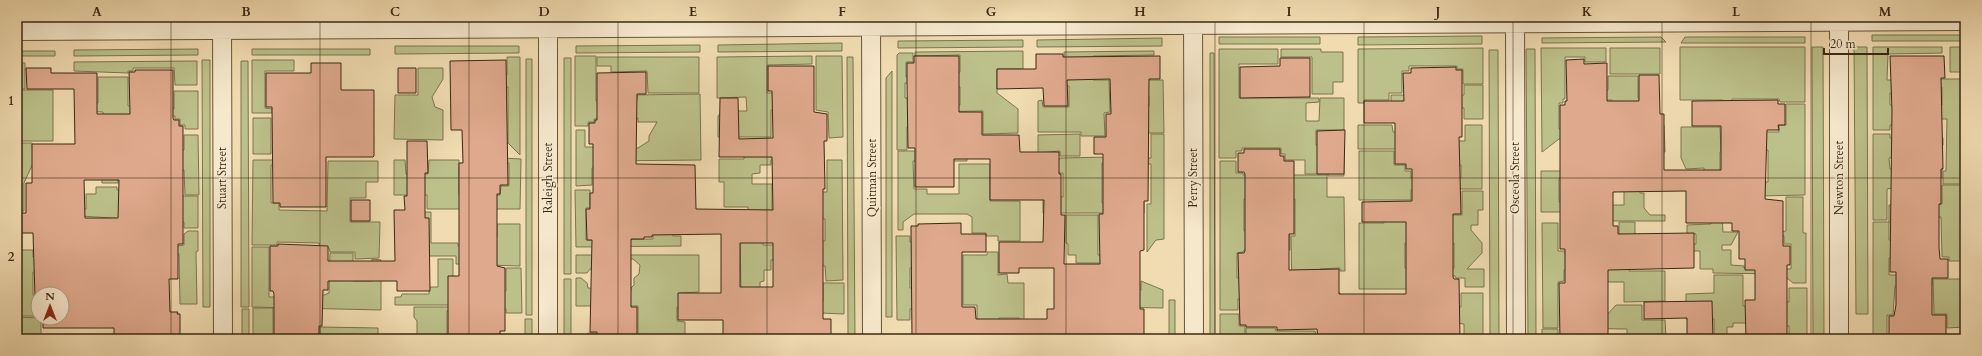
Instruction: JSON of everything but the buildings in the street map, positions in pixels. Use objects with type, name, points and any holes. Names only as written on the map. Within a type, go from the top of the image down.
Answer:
[{"type":"street","points":[[17,31],[222,24],[1839,19],[1965,20]]},
{"type":"street","name":"Newton Street","points":[[1839,19],[1839,339]]},
{"type":"street","name":"Osceola Street","points":[[1515,20],[1516,339]]},
{"type":"street","name":"Perry Street","points":[[1193,21],[1194,339]]},
{"type":"street","name":"Quitman Street","points":[[871,22],[872,339]]},
{"type":"street","name":"Raleigh Street","points":[[548,23],[548,339]]},
{"type":"street","name":"Stuart Street","points":[[222,24],[223,339]]},
{"type":"green space","points":[[17,17],[56,17],[54,20],[17,20]]},
{"type":"green space","points":[[1872,35],[1965,35],[1965,41],[1872,41]]},
{"type":"green space","points":[[1482,36],[1482,44],[1358,45],[1358,37]]},
{"type":"green space","points":[[1219,37],[1320,37],[1320,44],[1219,44]]},
{"type":"green space","points":[[1661,37],[1666,42],[1542,43],[1542,38]]},
{"type":"green space","points":[[1685,37],[1805,37],[1805,43],[1681,43]]},
{"type":"green space","points":[[1162,38],[1162,46],[1037,47],[1037,40]]},
{"type":"green space","points":[[1023,40],[1023,47],[898,48],[898,41]]},
{"type":"green space","points":[[842,43],[842,51],[718,52],[718,45]]},
{"type":"green space","points":[[700,45],[700,52],[576,53],[576,46]]},
{"type":"green space","points":[[395,46],[519,46],[519,53],[395,54]]},
{"type":"green space","points":[[1680,47],[1805,47],[1805,102],[1780,102],[1779,99],[1732,99],[1732,109],[1723,109],[1723,100],[1680,100]]},
{"type":"green space","points":[[1812,47],[1823,47],[1824,339],[1813,339]]},
{"type":"green space","points":[[1854,47],[1867,47],[1868,314],[1856,314]]},
{"type":"green space","points":[[1873,47],[1942,47],[1942,53],[1888,54],[1887,80],[1896,80],[1896,93],[1890,93],[1890,105],[1897,106],[1897,125],[1890,125],[1890,130],[1873,130]]},
{"type":"green space","points":[[1950,47],[1965,47],[1965,72],[1950,72]]},
{"type":"green space","points":[[1483,48],[1483,84],[1463,84],[1463,69],[1457,69],[1457,66],[1409,66],[1409,71],[1402,71],[1402,93],[1389,93],[1389,100],[1364,100],[1364,103],[1358,103],[1358,49]]},
{"type":"green space","points":[[1541,48],[1606,48],[1606,62],[1585,62],[1585,57],[1565,57],[1565,99],[1563,99],[1563,103],[1559,103],[1559,129],[1564,129],[1564,139],[1559,139],[1542,152]]},
{"type":"green space","points":[[1610,48],[1660,48],[1660,74],[1610,74]]},
{"type":"green space","points":[[198,49],[198,55],[74,56],[74,50]]},
{"type":"green space","points":[[252,49],[370,49],[370,55],[252,55]]},
{"type":"green space","points":[[1219,49],[1278,49],[1278,64],[1239,64],[1239,98],[1319,98],[1319,102],[1306,103],[1306,121],[1319,121],[1320,98],[1344,98],[1344,130],[1316,130],[1316,145],[1325,145],[1344,153],[1344,176],[1305,174],[1305,160],[1285,160],[1285,154],[1281,154],[1281,148],[1242,148],[1242,151],[1236,151],[1236,158],[1219,158]]},
{"type":"green space","points":[[1281,49],[1321,49],[1321,52],[1343,52],[1343,82],[1333,82],[1333,94],[1312,94],[1312,57],[1281,57]]},
{"type":"green space","points":[[1526,49],[1535,49],[1536,339],[1528,339]]},
{"type":"green space","points":[[1489,50],[1498,50],[1499,339],[1490,339]]},
{"type":"green space","points":[[17,51],[55,51],[55,56],[17,56]]},
{"type":"green space","points":[[1023,51],[1023,69],[997,69],[997,93],[1018,109],[1018,133],[983,134],[983,111],[914,112],[913,127],[907,127],[907,150],[897,150],[897,55],[899,53],[913,53],[913,62],[906,62],[906,77],[912,78],[912,83],[905,83],[905,98],[913,99],[913,105],[960,105],[960,87],[955,88],[954,73],[960,72],[960,55],[915,56],[915,52]]},
{"type":"green space","points":[[1154,51],[1154,55],[1093,56],[1093,80],[1109,80],[1110,112],[1104,113],[1105,136],[1081,136],[1081,132],[1038,132],[1038,101],[1042,100],[1043,107],[1069,107],[1069,86],[1065,86],[1064,52]]},
{"type":"green space","points":[[1210,53],[1214,53],[1215,339],[1210,339]]},
{"type":"green space","points":[[575,56],[596,56],[596,101],[637,100],[637,95],[700,94],[701,160],[599,161],[599,168],[592,168],[592,185],[576,186],[576,130],[585,130],[585,147],[595,147],[595,149],[638,148],[649,141],[649,136],[657,122],[638,122],[638,118],[594,119],[594,122],[588,122],[588,126],[575,126]]},
{"type":"green space","points":[[812,56],[812,64],[767,65],[767,93],[781,93],[813,110],[771,110],[771,137],[718,137],[718,116],[722,111],[747,111],[746,97],[717,98],[717,57]]},
{"type":"green space","points":[[816,56],[842,56],[843,137],[829,138],[828,112],[816,110]]},
{"type":"green space","points":[[507,57],[520,57],[520,155],[508,143],[508,87],[502,87],[502,75],[507,75]]},
{"type":"green space","points":[[597,57],[699,57],[699,93],[648,93],[647,71],[611,72],[611,66],[597,66]]},
{"type":"green space","points":[[847,57],[853,57],[855,339],[848,339]]},
{"type":"green space","points":[[564,58],[571,58],[571,274],[564,274]]},
{"type":"green space","points":[[526,59],[532,59],[532,315],[526,315]]},
{"type":"green space","points":[[202,60],[210,60],[210,307],[203,307]]},
{"type":"green space","points":[[252,60],[294,60],[294,71],[265,71],[265,108],[272,109],[272,113],[252,113]]},
{"type":"green space","points":[[197,61],[197,85],[175,85],[174,68],[133,68],[133,71],[128,71],[128,73],[74,71],[74,62]]},
{"type":"green space","points":[[241,61],[248,61],[249,307],[241,307]]},
{"type":"green space","points":[[17,63],[25,63],[25,89],[17,89]]},
{"type":"green space","points":[[418,68],[443,68],[443,79],[432,97],[435,107],[443,110],[443,140],[394,139],[395,95],[418,95]]},
{"type":"green space","points":[[892,71],[892,317],[886,317],[886,78]]},
{"type":"green space","points":[[1608,76],[1638,76],[1638,98],[1654,99],[1640,125],[1664,125],[1665,152],[1629,153],[1612,100],[1568,101],[1567,90],[1608,90]]},
{"type":"green space","points":[[98,77],[128,77],[128,106],[135,106],[135,109],[174,109],[174,91],[198,91],[198,129],[185,129],[185,125],[180,125],[180,119],[175,119],[175,116],[124,117],[104,147],[103,112],[76,111],[76,103],[98,103]]},
{"type":"green space","points":[[1938,79],[1965,79],[1965,184],[1943,184],[1943,171],[1946,171],[1947,119],[1940,119],[1898,105],[1942,105],[1942,87],[1938,87]]},
{"type":"green space","points":[[1137,80],[1163,80],[1164,133],[1144,133],[1145,106],[1149,106],[1149,96],[1145,96]]},
{"type":"green space","points":[[1464,85],[1483,85],[1483,119],[1464,119],[1464,108],[1410,108],[1391,119],[1391,95],[1464,95]]},
{"type":"green space","points":[[17,90],[53,90],[53,141],[17,141]]},
{"type":"green space","points":[[1786,104],[1805,104],[1805,195],[1710,197],[1710,183],[1768,182],[1768,150],[1729,151],[1734,132],[1779,132],[1779,125],[1786,125]]},
{"type":"green space","points":[[253,118],[271,118],[271,154],[253,154]]},
{"type":"green space","points":[[1358,125],[1392,125],[1393,132],[1407,132],[1411,149],[1358,149]]},
{"type":"green space","points":[[1465,125],[1482,125],[1482,189],[1442,189],[1450,177],[1461,178],[1461,165],[1455,165],[1413,141],[1465,141]]},
{"type":"green space","points":[[1681,127],[1720,127],[1720,180],[1704,180],[1704,168],[1686,169],[1681,158]]},
{"type":"green space","points":[[1080,134],[1080,156],[1060,156],[1060,151],[1038,153],[1038,135]]},
{"type":"green space","points":[[1151,134],[1164,134],[1164,239],[1156,240],[1147,252],[1147,204],[1151,204],[1151,164],[1113,164],[1113,159],[1151,158]]},
{"type":"green space","points":[[1873,134],[1890,134],[1890,138],[1943,138],[1943,145],[1895,145],[1895,157],[1889,158],[1890,169],[1942,169],[1942,178],[1893,178],[1892,188],[1887,189],[1887,220],[1873,220]]},
{"type":"green space","points":[[184,135],[198,135],[199,195],[185,195],[184,170],[117,167],[118,183],[102,183],[102,160],[157,150],[184,150]]},
{"type":"green space","points":[[17,143],[32,143],[33,163],[24,183],[24,211],[17,211]]},
{"type":"green space","points":[[898,151],[967,151],[967,161],[913,161],[914,189],[927,189],[927,194],[959,194],[959,164],[990,164],[990,201],[1020,201],[1020,241],[998,241],[998,236],[986,236],[986,233],[972,233],[972,217],[967,214],[914,214],[903,222],[903,230],[898,230]]},
{"type":"green space","points":[[1359,151],[1394,151],[1394,165],[1405,165],[1405,171],[1411,171],[1411,178],[1423,178],[1423,190],[1411,190],[1411,200],[1359,200]]},
{"type":"green space","points":[[744,156],[776,156],[776,159],[771,160],[771,165],[760,165],[760,173],[752,174],[752,184],[772,184],[772,213],[748,214],[748,207],[724,207],[724,182],[719,182],[719,159],[744,159]]},
{"type":"green space","points":[[1110,157],[1110,163],[1102,163],[1102,203],[1144,202],[1144,213],[1043,213],[1043,197],[1063,197],[1063,173],[1042,173],[1049,160],[1060,158]]},
{"type":"green space","points":[[502,158],[521,159],[520,209],[427,209],[427,195],[394,195],[394,160],[405,160],[406,174],[428,174],[429,160],[459,160],[459,195],[500,195],[501,186],[509,186],[509,163],[502,163]]},
{"type":"green space","points":[[253,160],[279,160],[279,165],[271,165],[271,203],[279,203],[279,210],[327,211],[328,161],[378,161],[378,182],[366,182],[366,198],[350,198],[350,222],[380,222],[379,258],[355,259],[355,252],[330,252],[329,248],[320,248],[319,243],[277,242],[277,245],[252,245]]},
{"type":"green space","points":[[827,160],[842,160],[843,280],[826,281],[825,266],[818,265],[819,241],[825,241],[825,219],[818,218],[774,192],[827,192]]},
{"type":"green space","points":[[1220,161],[1236,161],[1236,173],[1243,173],[1243,175],[1289,175],[1289,199],[1244,199],[1244,231],[1247,231],[1248,235],[1290,235],[1290,250],[1244,250],[1243,252],[1237,253],[1237,278],[1244,278],[1244,299],[1238,299],[1238,310],[1220,310]]},
{"type":"green space","points":[[1639,162],[1640,193],[1644,193],[1644,208],[1650,215],[1665,215],[1665,221],[1596,221],[1611,205],[1624,205],[1624,168]]},
{"type":"green space","points":[[1541,171],[1564,171],[1564,178],[1559,178],[1559,202],[1564,202],[1593,212],[1541,212]]},
{"type":"green space","points":[[1291,175],[1327,175],[1327,197],[1344,197],[1345,271],[1340,271],[1340,268],[1320,269],[1320,293],[1340,293],[1341,315],[1292,296],[1291,236],[1295,236],[1295,199],[1291,199]]},
{"type":"green space","points":[[1942,185],[1965,185],[1965,272],[1962,272],[1961,261],[1949,261],[1949,257],[1942,257],[1941,217],[1895,218],[1895,222],[1889,222],[1889,205],[1942,204]]},
{"type":"green space","points":[[96,187],[117,187],[117,190],[176,196],[198,196],[198,228],[184,228],[184,222],[70,216],[70,210],[86,209],[86,194],[96,194]]},
{"type":"green space","points":[[575,190],[590,190],[590,208],[586,208],[586,240],[653,239],[653,209],[673,222],[673,236],[681,236],[681,246],[576,247]]},
{"type":"green space","points":[[1462,191],[1483,191],[1483,210],[1478,210],[1478,225],[1471,225],[1471,230],[1482,243],[1482,253],[1467,269],[1484,269],[1484,287],[1465,287],[1465,278],[1456,278],[1455,276],[1413,276],[1413,268],[1454,268],[1454,243],[1413,243],[1451,215],[1462,215]]},
{"type":"green space","points":[[1786,197],[1803,197],[1803,233],[1806,233],[1806,283],[1793,283],[1781,273],[1781,269],[1791,269],[1791,244],[1784,244],[1784,236],[1779,236],[1779,232],[1786,231]]},
{"type":"green space","points":[[1711,200],[1722,214],[1723,232],[1738,232],[1731,245],[1722,245],[1722,250],[1731,250],[1731,265],[1744,266],[1744,268],[1780,268],[1780,274],[1713,273],[1713,269],[1700,269],[1700,251],[1681,251],[1682,244],[1696,244],[1696,234],[1687,234],[1687,225],[1711,224]]},
{"type":"green space","points":[[1384,202],[1411,202],[1412,242],[1405,243],[1405,268],[1412,268],[1412,289],[1359,289],[1359,223],[1384,223]]},
{"type":"green space","points":[[418,212],[431,212],[431,243],[458,243],[458,246],[472,246],[491,237],[497,237],[497,224],[520,224],[520,266],[456,264],[456,256],[418,256]]},
{"type":"green space","points":[[763,215],[763,245],[797,245],[814,260],[771,260],[771,270],[764,270],[764,281],[760,282],[760,290],[741,292],[740,236]]},
{"type":"green space","points":[[1066,215],[1098,215],[1098,255],[1106,255],[1106,263],[1076,263],[1076,255],[1068,255],[1068,244],[1066,243]]},
{"type":"green space","points":[[1619,222],[1635,222],[1635,253],[1629,253],[1629,271],[1665,271],[1665,301],[1624,302],[1624,282],[1608,282],[1602,255],[1619,237]]},
{"type":"green space","points":[[1873,222],[1889,222],[1889,240],[1892,240],[1892,257],[1889,258],[1889,275],[1924,275],[1924,278],[1932,278],[1932,286],[1895,286],[1893,315],[1887,315],[1887,339],[1873,339]]},
{"type":"green space","points":[[1542,223],[1558,223],[1558,251],[1565,251],[1565,254],[1569,254],[1569,269],[1564,270],[1564,281],[1558,282],[1558,328],[1543,328]]},
{"type":"green space","points":[[188,231],[198,231],[198,251],[196,252],[197,304],[180,304],[179,254],[166,254],[178,246],[184,245],[184,234]]},
{"type":"green space","points":[[896,236],[910,236],[910,242],[917,242],[917,268],[910,268],[910,288],[916,288],[917,308],[910,309],[910,320],[897,320]]},
{"type":"green space","points":[[252,247],[269,247],[269,297],[319,297],[329,293],[330,253],[353,253],[353,281],[372,281],[372,259],[381,260],[381,310],[252,307]]},
{"type":"green space","points":[[17,250],[33,250],[33,257],[53,257],[53,272],[33,272],[33,286],[30,286],[30,316],[17,316]]},
{"type":"green space","points":[[987,252],[998,252],[998,275],[1007,274],[1008,283],[1024,283],[1024,330],[1019,330],[1019,318],[999,318],[998,329],[977,329],[977,305],[963,305],[963,255],[987,255]]},
{"type":"green space","points":[[576,255],[699,255],[699,292],[680,293],[679,307],[677,307],[677,321],[685,322],[685,339],[638,339],[638,306],[576,306],[576,278],[581,278],[587,283],[588,288],[631,291],[631,288],[634,285],[634,278],[639,274],[640,265],[633,259],[595,259],[595,269],[590,269],[587,273],[576,273]]},
{"type":"green space","points":[[438,259],[453,259],[453,286],[506,291],[506,268],[521,268],[522,313],[506,313],[506,309],[459,305],[395,305],[395,297],[401,297],[402,294],[429,294],[429,287],[438,287]]},
{"type":"green space","points":[[1714,275],[1743,275],[1743,306],[1783,306],[1784,302],[1789,302],[1789,288],[1807,288],[1807,335],[1789,335],[1789,326],[1784,326],[1783,323],[1733,323],[1733,327],[1727,327],[1727,338],[1714,339],[1714,319],[1686,319],[1686,294],[1714,293]]},
{"type":"green space","points":[[564,279],[571,279],[571,339],[564,339]]},
{"type":"green space","points":[[1933,279],[1965,279],[1965,327],[1947,328],[1947,314],[1934,314]]},
{"type":"green space","points":[[1141,281],[1163,290],[1163,308],[1110,307],[1110,290],[1141,290]]},
{"type":"green space","points":[[823,283],[844,283],[844,314],[821,313]]},
{"type":"green space","points":[[1461,293],[1483,293],[1483,339],[1464,339],[1464,324],[1456,323],[1456,307],[1461,307]]},
{"type":"green space","points":[[1169,300],[1175,300],[1175,339],[1169,339]]},
{"type":"green space","points":[[1616,305],[1642,305],[1642,320],[1665,320],[1666,338],[1627,339],[1627,329],[1561,328],[1606,316]]},
{"type":"green space","points":[[414,307],[456,307],[456,310],[447,311],[447,339],[417,339],[417,321],[414,317]]},
{"type":"green space","points":[[253,308],[273,308],[273,337],[269,339],[253,339]]},
{"type":"green space","points":[[242,309],[249,309],[249,339],[242,339]]},
{"type":"green space","points":[[1220,314],[1239,314],[1239,326],[1245,326],[1245,339],[1220,339]]},
{"type":"green space","points":[[17,317],[30,318],[30,326],[41,326],[41,338],[17,339]]},
{"type":"green space","points":[[525,319],[532,319],[532,339],[525,339]]},
{"type":"green space","points":[[320,327],[378,328],[378,339],[320,339]]},
{"type":"green space","points":[[1246,328],[1275,328],[1276,331],[1315,331],[1317,339],[1246,339]]},
{"type":"green space","points":[[1542,329],[1558,329],[1558,339],[1542,339]]},
{"type":"green space","points":[[588,333],[596,333],[596,336],[637,335],[637,339],[583,339]]},
{"type":"green space","points":[[465,336],[509,336],[509,339],[465,339]]}]
